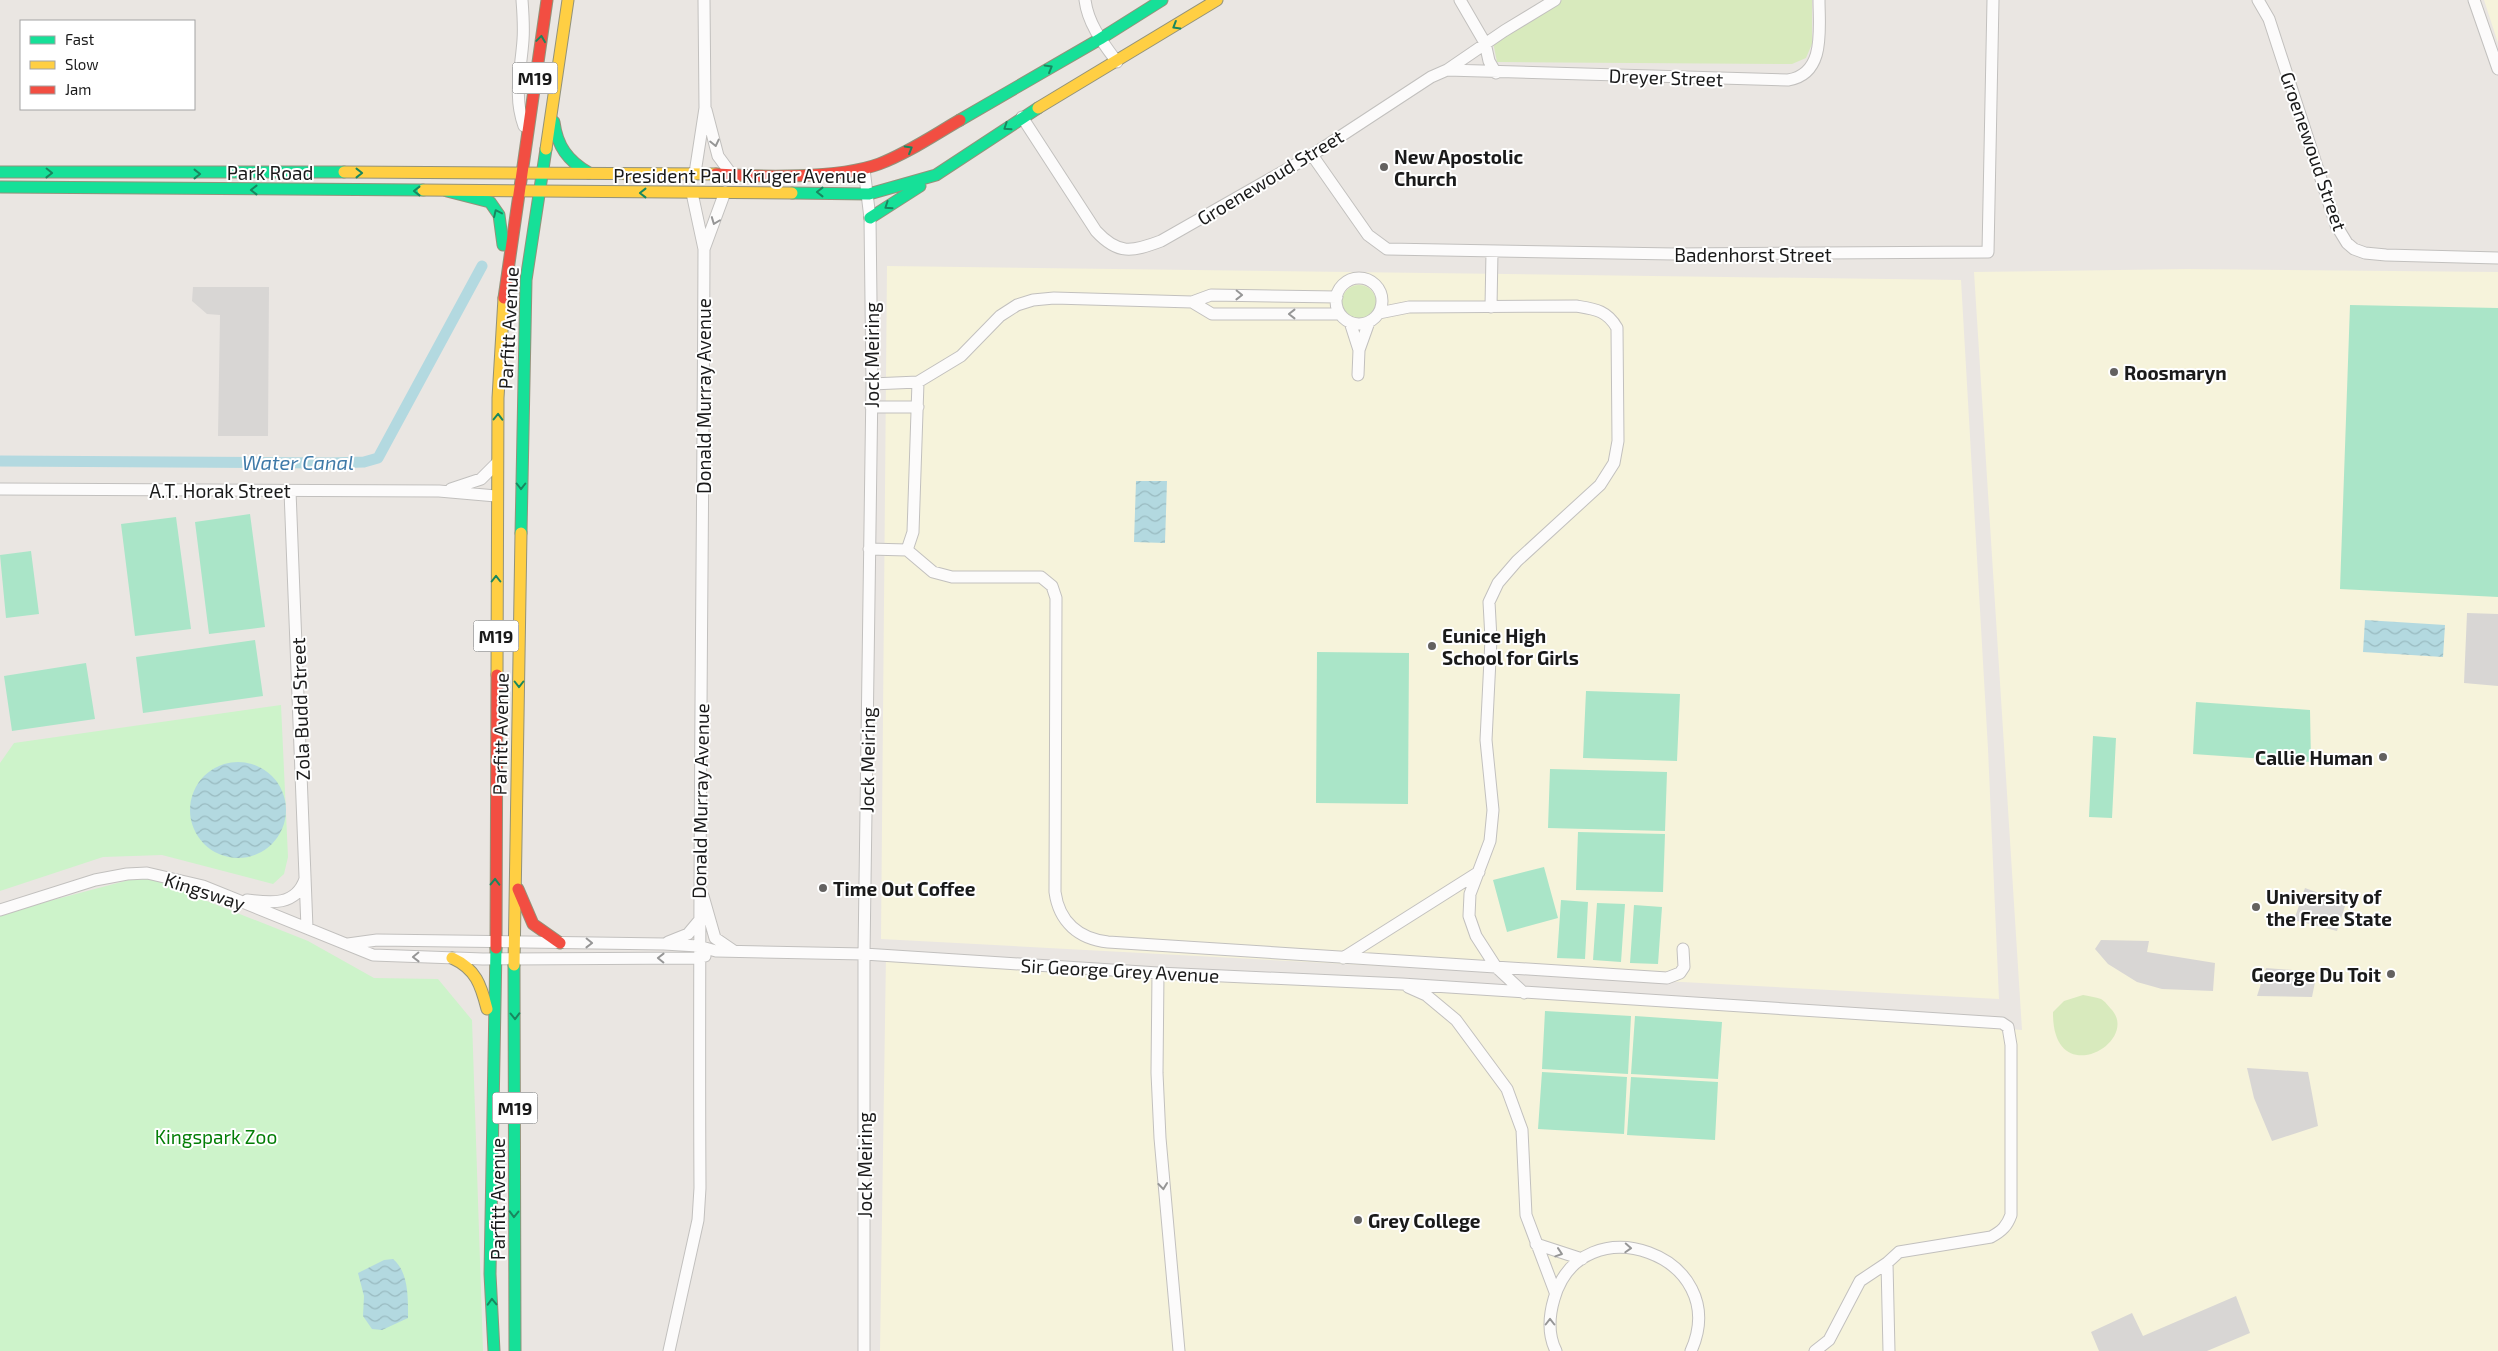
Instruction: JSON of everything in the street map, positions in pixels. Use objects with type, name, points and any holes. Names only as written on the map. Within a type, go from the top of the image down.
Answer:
[{"type":"main road","name":"Parfitt Avenue","points":[[494,1351],[490,1274],[495,959],[498,398],[506,278],[547,0]]},
{"type":"main road","name":"Parfitt Avenue","points":[[514,1351],[514,941],[522,359],[526,280],[568,0]]},
{"type":"main road","name":"President Paul Kruger Avenue","points":[[521,174],[695,173],[732,175],[839,173],[864,169],[903,153],[1100,39],[1162,0]]},
{"type":"main road","name":"President Paul Kruger Avenue","points":[[539,192],[868,194],[936,175],[1022,117],[1217,0]]},
{"type":"main road","points":[[552,106],[555,135],[564,154],[575,166],[590,173]]},
{"type":"main road","name":"Park Road","points":[[0,172],[521,174]]},
{"type":"main road","points":[[870,218],[936,175]]},
{"type":"main road","name":"Park Road","points":[[0,187],[539,192]]},
{"type":"main road","points":[[447,192],[481,198],[490,202],[496,208],[501,223],[506,278]]},
{"type":"main road","points":[[496,496],[510,473],[512,382],[522,359]]},
{"type":"main road","points":[[496,624],[503,612],[507,598],[508,544],[512,534],[521,527]]},
{"type":"main road","points":[[515,882],[533,924],[560,943]]},
{"type":"main road","points":[[452,958],[464,962],[475,971],[482,986],[494,1036]]},
{"type":"main road","points":[[490,1274],[496,1249],[498,1197],[503,1189],[514,1179]]},
{"type":"street","name":"Parfitt Avenue","points":[[522,0],[524,37],[517,93],[519,113],[527,134]]},
{"type":"street","points":[[695,173],[705,108],[704,0]]},
{"type":"street","points":[[1085,0],[1087,14],[1100,39],[1116,62]]},
{"type":"street","points":[[1460,0],[1485,43],[1488,61],[1496,73]]},
{"type":"street","name":"Groenewoud Street","points":[[1022,117],[1096,231],[1118,249],[1146,247],[1161,241],[1312,155],[1431,76],[1447,70],[1485,43],[1555,0]]},
{"type":"street","name":"Dreyer Street","points":[[1447,70],[1496,73],[1798,79],[1808,72],[1815,60],[1819,45],[1820,0]]},
{"type":"street","name":"Badenhorst Street","points":[[1312,155],[1368,235],[1387,249],[1684,254],[1988,252],[1993,0]]},
{"type":"street","name":"Groenewoud Street","points":[[2258,0],[2269,19],[2336,225],[2347,243],[2354,249],[2365,253],[2498,258]]},
{"type":"street","points":[[2474,0],[2498,69]]},
{"type":"street","points":[[705,108],[718,156],[732,175]]},
{"type":"street","name":"Jock Meiring","points":[[864,169],[870,218],[872,384],[864,954],[864,1351]]},
{"type":"street","name":"Donald Murray Avenue","points":[[704,249],[725,192]]},
{"type":"street","name":"Donald Murray Avenue","points":[[669,1351],[698,1220],[698,922],[704,249],[692,193]]},
{"type":"street","points":[[1491,307],[1492,252]]},
{"type":"street","points":[[1379,313],[1382,298],[1378,288],[1372,282],[1357,279],[1347,282],[1342,287],[1337,297],[1337,307],[1340,314],[1350,322],[1361,324],[1369,322],[1379,313],[1409,307],[1576,306],[1600,310],[1608,315],[1617,328],[1618,436],[1615,457],[1610,472],[1600,484],[1517,561],[1498,584],[1489,602],[1490,639],[1486,740],[1492,810],[1490,840],[1470,894],[1469,916],[1476,936],[1496,967],[1524,993]]},
{"type":"street","points":[[872,384],[918,382],[961,356],[1000,316],[1017,305],[1033,300],[1054,298],[1192,302],[1211,295],[1337,297]]},
{"type":"street","points":[[1382,298],[1409,307]]},
{"type":"street","points":[[1192,302],[1212,314],[1340,314]]},
{"type":"street","points":[[1350,322],[1359,350]]},
{"type":"street","points":[[1358,375],[1359,350],[1369,322]]},
{"type":"street","points":[[907,550],[913,532],[918,382]]},
{"type":"street","points":[[871,407],[918,407]]},
{"type":"street","name":"A.T. Horak Street","points":[[439,491],[481,479],[497,463]]},
{"type":"street","name":"A.T. Horak Street","points":[[0,489],[439,491],[496,496]]},
{"type":"street","name":"Zola Budd Street","points":[[290,491],[307,928]]},
{"type":"street","points":[[869,549],[907,550],[932,572],[952,577],[1041,578],[1052,586],[1056,598],[1055,892],[1062,916],[1073,929],[1088,938],[1108,942],[1667,978],[1680,973],[1684,967],[1684,949]]},
{"type":"street","points":[[1343,958],[1479,872]]},
{"type":"street","name":"Kingsway","points":[[0,910],[95,880],[127,874],[147,873],[180,879],[373,955],[495,959]]},
{"type":"street","points":[[699,877],[709,923],[715,938],[736,952]]},
{"type":"street","points":[[233,899],[267,902],[286,900],[297,893],[306,878]]},
{"type":"street","points":[[664,944],[688,934],[698,922]]},
{"type":"street","name":"Kingsway","points":[[348,944],[377,940],[495,942]]},
{"type":"street","name":"Sir George Grey Avenue","points":[[495,942],[664,944],[698,946],[716,951],[864,954],[1158,973],[1402,984],[2002,1023],[2008,1027],[2011,1045],[2011,1215],[2008,1224],[2001,1232],[1992,1237],[1899,1252],[1888,1264]]},
{"type":"street","name":"Sir George Grey Avenue","points":[[495,959],[698,958],[716,951]]},
{"type":"street","points":[[1158,973],[1157,1073],[1160,1138],[1179,1351]]},
{"type":"street","points":[[1402,984],[1426,995],[1456,1020],[1507,1089],[1522,1130],[1526,1215],[1555,1292]]},
{"type":"street","points":[[1536,1244],[1582,1259]]},
{"type":"street","points":[[1556,1351],[1550,1330],[1550,1310],[1555,1292],[1567,1274],[1582,1259],[1596,1252],[1626,1247],[1656,1254],[1669,1261],[1680,1272],[1695,1298],[1698,1329],[1692,1351]]},
{"type":"street","points":[[1815,1351],[1829,1340],[1860,1281],[1888,1264]]},
{"type":"street","points":[[1888,1264],[1889,1351]]},
{"type":"shaded area","points":[[2484,0],[2498,0],[2498,43]]},
{"type":"shaded area","name":"Eunice High School for Girls","points":[[887,266],[1961,280],[1988,749],[1999,999],[881,939]]},
{"type":"shaded area","points":[[2187,269],[2498,272],[2498,1351],[880,1351],[886,955],[1398,979],[2022,1030],[1974,272]]},
{"type":"shaded area","points":[[193,287],[269,287],[268,436],[218,436],[220,315],[207,314],[192,301]]},
{"type":"shaded area","points":[[2467,613],[2498,614],[2498,686],[2464,683]]},
{"type":"shaded area","points":[[2305,888],[2346,903],[2337,931],[2294,920]]},
{"type":"shaded area","points":[[2101,940],[2149,941],[2147,952],[2215,963],[2213,991],[2162,989],[2137,982],[2108,964],[2095,949]]},
{"type":"shaded area","points":[[2266,968],[2317,972],[2312,997],[2257,996]]},
{"type":"shaded area","points":[[2247,1068],[2308,1072],[2318,1126],[2272,1141],[2254,1098]]},
{"type":"shaded area","points":[[2236,1296],[2250,1333],[2207,1351],[2099,1351],[2091,1332],[2132,1313],[2143,1336]]},
{"type":"green space","points":[[1562,0],[1812,0],[1812,44],[1806,58],[1792,64],[1497,62],[1493,42]]},
{"type":"green space","points":[[1359,285],[1366,286],[1371,290],[1375,295],[1375,309],[1371,314],[1366,318],[1359,319],[1352,318],[1347,314],[1343,309],[1342,302],[1343,295],[1347,290],[1352,286]]},
{"type":"green space","points":[[2350,305],[2498,308],[2498,597],[2340,589]]},
{"type":"green space","points":[[250,514],[265,627],[209,634],[195,522]]},
{"type":"green space","points":[[176,517],[191,629],[135,636],[121,524]]},
{"type":"green space","points":[[31,551],[39,614],[6,618],[0,555]]},
{"type":"green space","points":[[255,640],[263,696],[143,713],[136,657]]},
{"type":"green space","points":[[1317,652],[1409,653],[1408,804],[1316,803]]},
{"type":"green space","points":[[86,663],[95,719],[12,731],[4,676]]},
{"type":"green space","points":[[1586,691],[1680,694],[1677,761],[1583,758]]},
{"type":"green space","points":[[2196,702],[2310,710],[2311,762],[2193,754]]},
{"type":"green space","points":[[281,705],[288,857],[284,874],[273,884],[162,855],[103,857],[0,891],[0,763],[14,743]]},
{"type":"green space","points":[[2093,736],[2116,738],[2112,818],[2089,817]]},
{"type":"green space","points":[[1550,769],[1667,772],[1665,831],[1548,828]]},
{"type":"green space","points":[[1578,832],[1665,834],[1663,892],[1576,890]]},
{"type":"green space","points":[[1544,867],[1558,918],[1507,932],[1493,880]]},
{"type":"green space","name":"Kingspark Zoo","points":[[144,876],[308,941],[374,978],[438,979],[472,1020],[483,1351],[0,1351],[0,914]]},
{"type":"green space","points":[[1561,900],[1588,902],[1585,959],[1557,958]]},
{"type":"green space","points":[[1597,903],[1625,904],[1621,962],[1593,960]]},
{"type":"green space","points":[[1634,905],[1662,907],[1658,964],[1630,963]]},
{"type":"green space","points":[[2083,995],[2102,1000],[2112,1010],[2117,1023],[2114,1035],[2105,1046],[2093,1053],[2079,1055],[2066,1050],[2056,1036],[2053,1012],[2064,1001]]},
{"type":"green space","points":[[1545,1011],[1631,1016],[1628,1074],[1542,1069]]},
{"type":"green space","points":[[1635,1016],[1722,1022],[1718,1079],[1631,1074]]},
{"type":"green space","points":[[1542,1072],[1627,1077],[1624,1134],[1538,1129]]},
{"type":"green space","points":[[1631,1077],[1718,1082],[1715,1140],[1627,1135]]},
{"type":"water","points":[[1136,481],[1167,481],[1165,543],[1134,542]]},
{"type":"water","points":[[2365,620],[2445,625],[2443,657],[2363,652]]},
{"type":"water","points":[[238,762],[257,765],[272,776],[283,791],[286,810],[283,829],[272,844],[257,855],[238,858],[219,855],[204,844],[193,829],[190,810],[193,791],[204,776],[219,765]]},
{"type":"water","points":[[393,1259],[398,1264],[405,1278],[408,1318],[382,1330],[372,1329],[363,1316],[364,1296],[358,1273],[384,1260]]},
{"type":"waterway","name":"Water Canal","points":[[0,461],[330,463],[364,462],[378,458],[482,266]]},
{"type":"traffic: fast","points":[[960,120],[1100,39],[1162,0]]},
{"type":"traffic: fast","points":[[792,193],[869,194],[936,175],[1038,108]]},
{"type":"traffic: fast","points":[[554,122],[561,146],[569,158],[589,173]]},
{"type":"traffic: fast","points":[[521,533],[526,280],[546,149]]},
{"type":"traffic: fast","points":[[0,172],[344,172]]},
{"type":"traffic: fast","points":[[870,218],[920,186]]},
{"type":"traffic: fast","points":[[0,187],[423,190]]},
{"type":"traffic: fast","points":[[447,191],[490,202],[499,215],[503,245]]},
{"type":"traffic: fast","points":[[494,1351],[490,1274],[496,948]]},
{"type":"traffic: fast","points":[[514,965],[515,1351]]},
{"type":"traffic: slow","points":[[546,149],[568,0]]},
{"type":"traffic: slow","points":[[1038,108],[1217,0]]},
{"type":"traffic: slow","points":[[344,172],[716,174]]},
{"type":"traffic: slow","points":[[423,190],[792,193]]},
{"type":"traffic: slow","points":[[497,675],[498,398],[504,298]]},
{"type":"traffic: slow","points":[[514,965],[521,533]]},
{"type":"traffic: slow","points":[[452,958],[467,967],[472,973],[480,985],[487,1009]]},
{"type":"traffic: jam","points":[[504,298],[547,0]]},
{"type":"traffic: jam","points":[[716,174],[799,176],[862,169],[900,155],[960,120]]},
{"type":"traffic: jam","points":[[496,948],[497,675]]},
{"type":"traffic: jam","points":[[518,889],[533,924],[560,943]]},
{"type":"place","name":"New Apostolic Church","points":[[1384,167]]},
{"type":"place","name":"Roosmaryn","points":[[2114,372]]},
{"type":"place","name":"Eunice High School for Girls","points":[[1432,646]]},
{"type":"place","name":"Callie Human","points":[[2383,757]]},
{"type":"place","name":"Time Out Coffee","points":[[823,888]]},
{"type":"place","name":"University of the Free State","points":[[2256,907]]},
{"type":"place","name":"George Du Toit","points":[[2391,974]]},
{"type":"place","name":"Grey College","points":[[1358,1220]]}]
